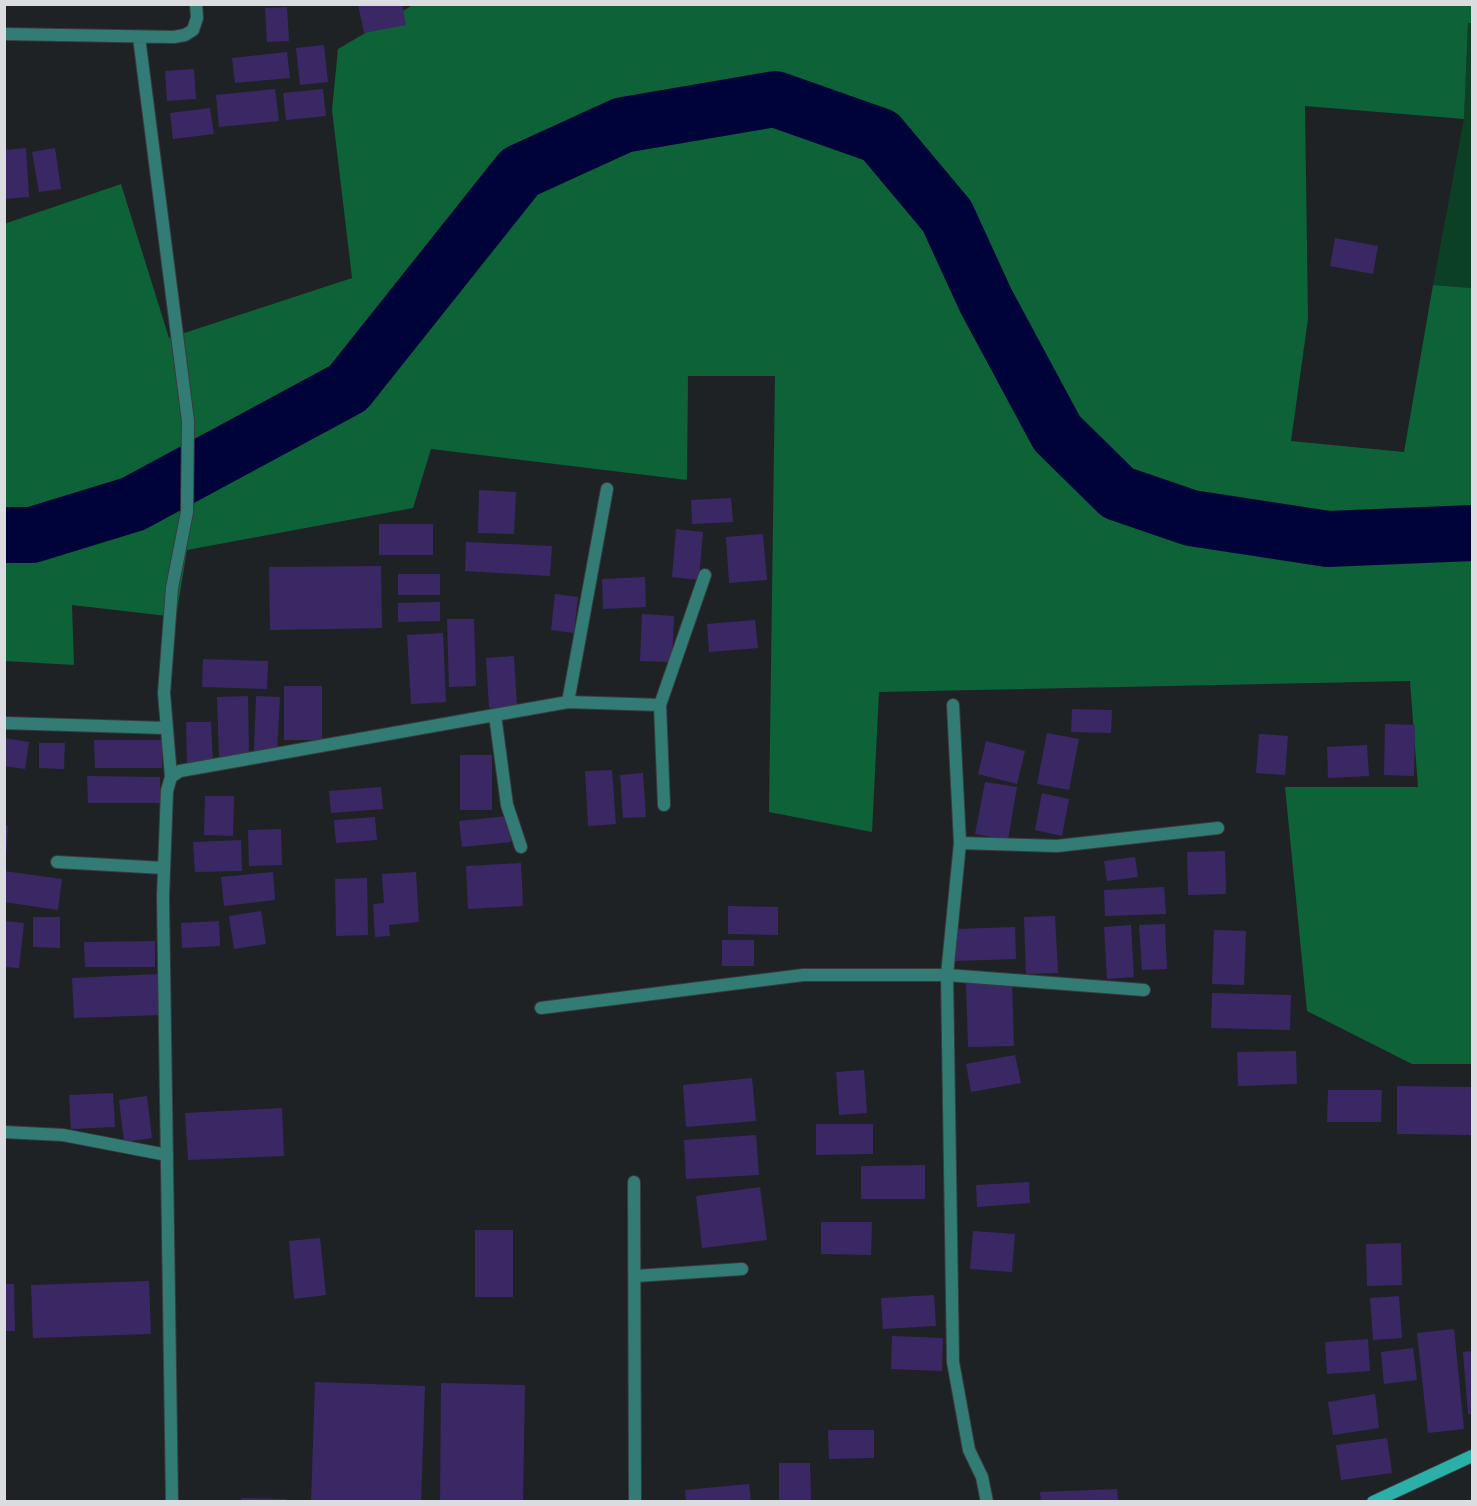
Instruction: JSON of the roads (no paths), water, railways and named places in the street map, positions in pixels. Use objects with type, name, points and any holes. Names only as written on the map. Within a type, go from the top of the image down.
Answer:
[{"type":"main road","points":[[1373,1502],[1473,1456]]},
{"type":"street","points":[[4,34],[174,37],[185,35],[193,30],[197,18],[196,4]]},
{"type":"street","points":[[139,37],[188,421],[187,512],[172,588],[164,693],[171,777],[167,791],[164,867],[172,1502]]},
{"type":"street","points":[[568,702],[607,489]]},
{"type":"street","points":[[664,805],[660,705],[705,574]]},
{"type":"street","points":[[171,777],[180,771],[568,702],[660,705]]},
{"type":"street","points":[[953,705],[960,843],[947,975],[953,1362],[969,1450],[982,1477],[987,1502]]},
{"type":"street","points":[[495,715],[507,806],[521,847]]},
{"type":"street","points":[[4,723],[166,728]]},
{"type":"street","points":[[960,843],[1057,846],[1218,828]]},
{"type":"street","points":[[57,862],[164,867]]},
{"type":"street","points":[[541,1008],[803,975],[947,975],[1144,990]]},
{"type":"street","points":[[4,1132],[63,1135],[167,1155]]},
{"type":"street","points":[[634,1182],[635,1502]]},
{"type":"street","points":[[636,1276],[742,1269]]},
{"type":"waterway","points":[[4,535],[32,535],[133,504],[348,388],[520,172],[623,125],[775,99],[880,136],[947,216],[986,301],[1057,433],[1118,493],[1191,518],[1328,539],[1472,533]]}]
